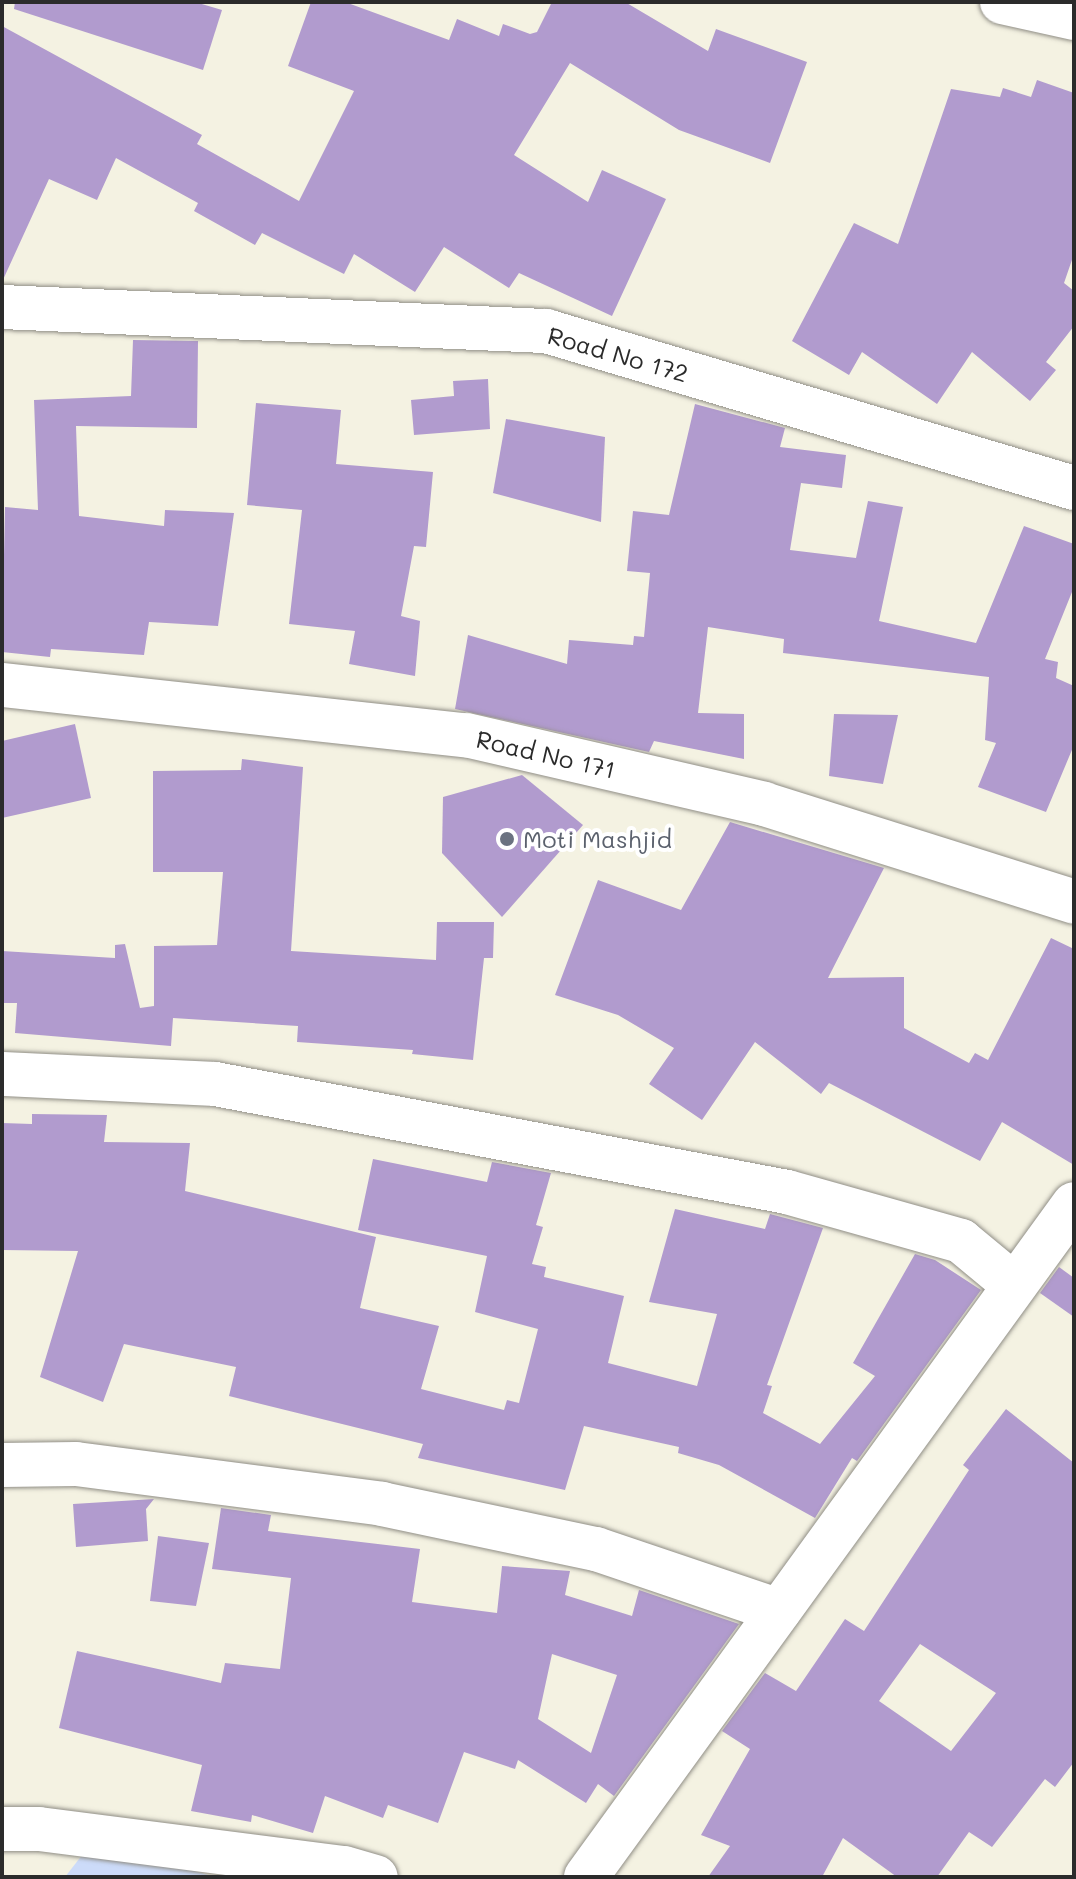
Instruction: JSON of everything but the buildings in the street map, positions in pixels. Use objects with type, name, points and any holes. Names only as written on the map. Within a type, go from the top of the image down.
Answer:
[{"type":"street","points":[[1002,2],[1074,18]]},
{"type":"street","name":"Road No 172","points":[[2,307],[546,331],[1074,488]]},
{"type":"street","name":"Road No 171","points":[[2,685],[466,735],[764,804],[1074,902]]},
{"type":"street","points":[[2,1074],[215,1084],[787,1192],[961,1241],[1013,1284]]},
{"type":"street","points":[[586,1877],[1013,1284],[1074,1204]]},
{"type":"street","points":[[2,1465],[76,1464],[382,1504],[596,1549],[779,1611]]},
{"type":"street","points":[[2,1829],[39,1829],[344,1868],[376,1877]]},
{"type":"shaded area","points":[[93,1841],[215,1877],[65,1877]]},
{"type":"place","name":"Moti Mashjid","points":[[507,839]]}]
